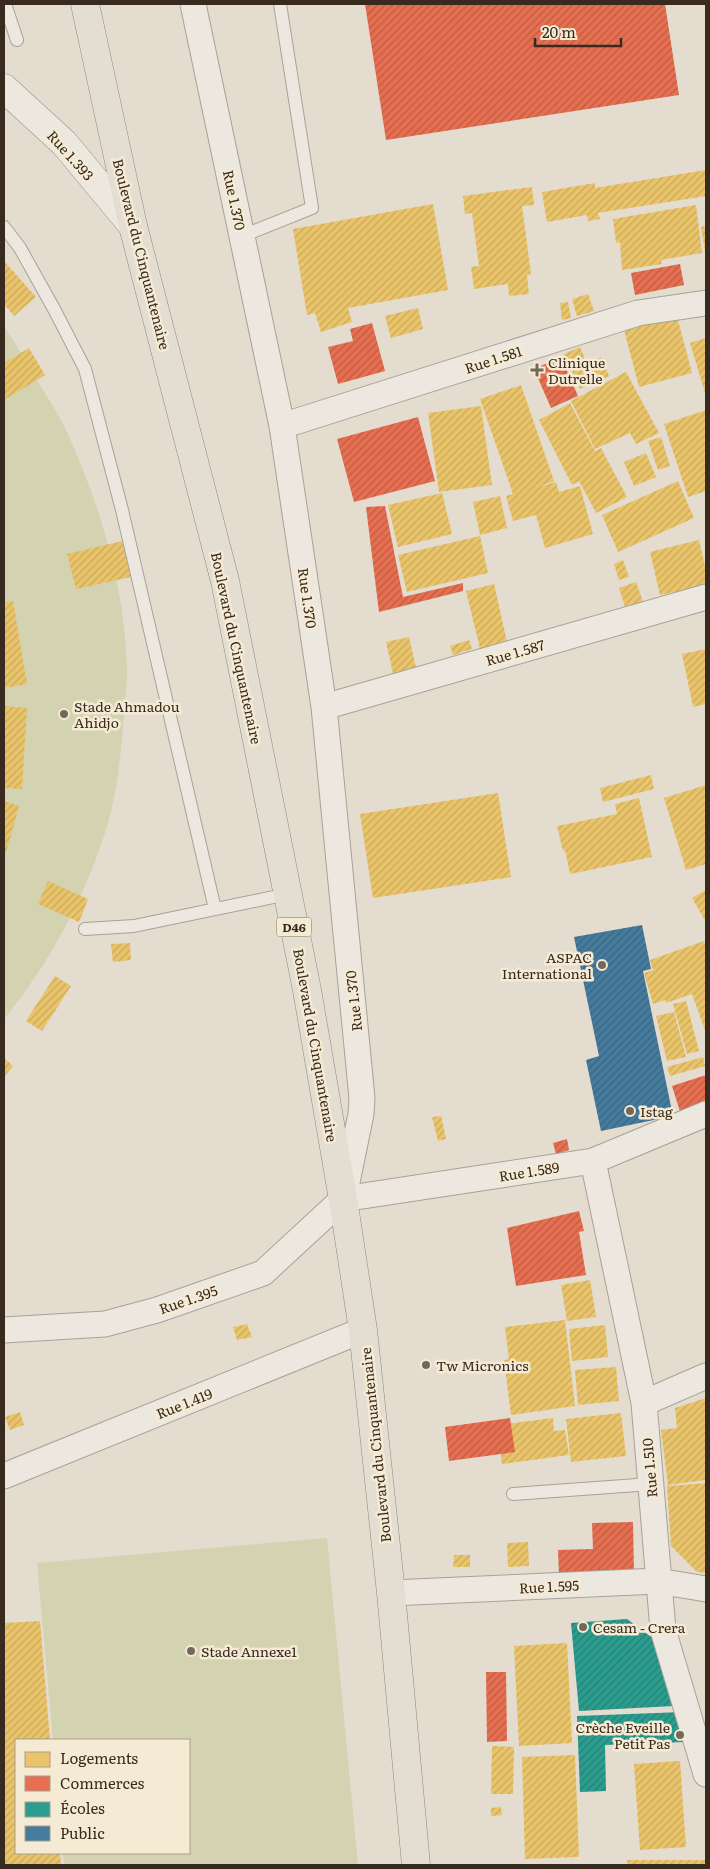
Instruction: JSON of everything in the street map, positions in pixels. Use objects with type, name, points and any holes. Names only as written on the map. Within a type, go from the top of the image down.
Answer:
[{"type":"main road","name":"Boulevard du Cinquantenaire","points":[[85,4],[133,226],[225,581],[309,1000],[363,1330],[391,1594],[416,1865]]},
{"type":"main road","name":"Rue 1.393","points":[[4,88],[64,143],[133,226]]},
{"type":"street","name":"Rue 1.370","points":[[193,4],[282,426],[324,707],[362,1098],[361,1114],[343,1199]]},
{"type":"street","name":"Rue 1.581","points":[[282,426],[638,313],[706,303]]},
{"type":"street","name":"Rue 1.587","points":[[324,707],[706,597]]},
{"type":"street","name":"Rue 1.589","points":[[343,1199],[593,1161],[706,1114]]},
{"type":"street","name":"Rue 1.510","points":[[593,1161],[644,1403],[663,1630],[706,1774]]},
{"type":"street","name":"Rue 1.395","points":[[4,1330],[105,1324],[157,1310],[263,1273],[343,1199]]},
{"type":"street","name":"Rue 1.419","points":[[4,1476],[363,1330]]},
{"type":"street","points":[[644,1403],[706,1376]]},
{"type":"street","name":"Rue 1.595","points":[[391,1594],[658,1581],[706,1589]]},
{"type":"lane","points":[[5,4],[17,40]]},
{"type":"lane","points":[[242,236],[312,208],[280,4]]},
{"type":"lane","points":[[4,227],[20,248],[85,369],[122,510],[215,909]]},
{"type":"lane","points":[[85,929],[134,926],[288,894]]},
{"type":"lane","points":[[513,1494],[651,1484]]},
{"type":"green space","name":"Stade Ahmadou Ahidjo","points":[[4,326],[63,425],[78,458],[99,516],[108,545],[121,605],[125,635],[127,684],[117,783],[100,849],[90,875],[65,927],[21,998],[4,1019]]},
{"type":"green space","name":"Stade Annexe1","points":[[327,1538],[358,1865],[64,1865],[63,1854],[190,1854],[190,1739],[53,1739],[37,1563]]},
{"type":"building: Logements","points":[[706,170],[706,196],[598,213],[600,219],[588,221],[587,215],[547,222],[542,192],[595,183],[595,188]]},
{"type":"building: Logements","points":[[532,187],[534,205],[522,206],[531,274],[527,275],[529,294],[509,296],[508,284],[474,289],[471,267],[479,266],[472,213],[465,214],[463,196]]},
{"type":"building: Logements","points":[[433,204],[448,290],[348,308],[352,322],[321,332],[315,313],[307,315],[293,229]]},
{"type":"building: Logements","points":[[696,205],[702,253],[661,260],[662,264],[622,270],[620,242],[616,243],[613,219]]},
{"type":"building: Logements","points":[[706,226],[706,251],[705,251],[701,227]]},
{"type":"building: Logements","points":[[4,261],[36,297],[14,316],[4,304]]},
{"type":"building: Logements","points":[[588,294],[594,311],[577,316],[572,299]]},
{"type":"building: Logements","points":[[568,302],[571,318],[562,320],[560,303]]},
{"type":"building: Logements","points":[[418,308],[423,329],[391,338],[385,316]]},
{"type":"building: Logements","points":[[677,316],[692,373],[639,387],[624,330]]},
{"type":"building: Logements","points":[[706,338],[706,396],[690,343]]},
{"type":"building: Logements","points":[[580,347],[587,364],[601,357],[609,376],[580,389],[564,354]]},
{"type":"building: Logements","points":[[29,348],[45,375],[4,400],[4,363]]},
{"type":"building: Logements","points":[[626,372],[659,433],[636,444],[630,433],[595,449],[571,401]]},
{"type":"building: Logements","points":[[521,385],[554,481],[539,487],[556,482],[559,492],[580,486],[593,534],[545,548],[536,515],[513,521],[506,496],[513,494],[480,399]]},
{"type":"building: Logements","points":[[570,403],[595,451],[601,448],[627,497],[596,513],[579,481],[572,485],[539,420]]},
{"type":"building: Logements","points":[[481,406],[492,485],[439,492],[428,413]]},
{"type":"building: Logements","points":[[706,410],[706,491],[688,497],[664,424]]},
{"type":"building: Logements","points":[[661,437],[670,466],[658,470],[648,441]]},
{"type":"building: Logements","points":[[646,453],[656,477],[634,486],[624,462]]},
{"type":"building: Logements","points":[[678,481],[694,518],[618,552],[602,515]]},
{"type":"building: Logements","points":[[442,493],[452,534],[398,547],[388,505]]},
{"type":"building: Logements","points":[[500,496],[507,528],[480,535],[473,502]]},
{"type":"building: Logements","points":[[480,536],[488,573],[407,592],[398,555]]},
{"type":"building: Logements","points":[[699,540],[706,570],[706,585],[660,595],[650,552]]},
{"type":"building: Logements","points":[[122,541],[131,577],[76,589],[67,554]]},
{"type":"building: Logements","points":[[623,560],[629,577],[619,580],[614,564]]},
{"type":"building: Logements","points":[[636,582],[645,607],[627,613],[619,588]]},
{"type":"building: Logements","points":[[494,584],[509,651],[482,657],[466,591]]},
{"type":"building: Logements","points":[[13,601],[27,684],[4,688],[4,602]]},
{"type":"building: Logements","points":[[409,637],[420,685],[397,691],[386,642]]},
{"type":"building: Logements","points":[[469,640],[472,649],[453,655],[450,646]]},
{"type":"building: Logements","points":[[706,649],[706,704],[693,707],[682,654]]},
{"type":"building: Logements","points":[[4,706],[27,708],[22,789],[4,788]]},
{"type":"building: Logements","points":[[651,775],[654,789],[603,802],[600,788]]},
{"type":"building: Logements","points":[[706,785],[706,864],[686,870],[664,798]]},
{"type":"building: Logements","points":[[498,793],[511,877],[373,898],[360,814]]},
{"type":"building: Logements","points":[[639,798],[652,857],[570,874],[557,826],[617,814],[615,804]]},
{"type":"building: Logements","points":[[4,801],[19,806],[4,860]]},
{"type":"building: Logements","points":[[48,881],[88,899],[79,922],[38,904]]},
{"type":"building: Logements","points":[[706,890],[706,922],[692,898]]},
{"type":"building: Logements","points":[[704,941],[706,947],[706,1033],[692,994],[666,1003],[665,1000],[653,1004],[644,973],[653,970],[650,960]]},
{"type":"building: Logements","points":[[130,943],[131,960],[113,962],[111,944]]},
{"type":"building: Logements","points":[[55,976],[71,986],[42,1031],[26,1021]]},
{"type":"building: Logements","points":[[686,1001],[699,1051],[687,1054],[673,1004]]},
{"type":"building: Logements","points":[[674,1012],[686,1057],[667,1061],[656,1016]]},
{"type":"building: Logements","points":[[703,1057],[705,1066],[670,1076],[667,1067]]},
{"type":"building: Logements","points":[[4,1058],[13,1066],[4,1077]]},
{"type":"building: Logements","points":[[441,1116],[446,1139],[438,1141],[432,1117]]},
{"type":"building: Logements","points":[[590,1280],[596,1317],[567,1321],[561,1285]]},
{"type":"building: Logements","points":[[565,1320],[575,1406],[511,1415],[504,1360],[509,1359],[505,1327]]},
{"type":"building: Logements","points":[[247,1324],[252,1337],[237,1340],[233,1327]]},
{"type":"building: Logements","points":[[605,1325],[608,1357],[572,1361],[569,1329]]},
{"type":"building: Logements","points":[[616,1367],[619,1401],[578,1405],[575,1370]]},
{"type":"building: Logements","points":[[706,1398],[706,1480],[668,1485],[661,1430],[677,1428],[675,1408]]},
{"type":"building: Logements","points":[[20,1412],[24,1425],[10,1430],[5,1417]]},
{"type":"building: Logements","points":[[621,1413],[626,1456],[571,1462],[566,1419]]},
{"type":"building: Logements","points":[[553,1418],[554,1431],[565,1430],[569,1455],[502,1464],[497,1425]]},
{"type":"building: Logements","points":[[706,1483],[706,1573],[697,1572],[671,1546],[667,1486]]},
{"type":"building: Logements","points":[[528,1542],[529,1566],[508,1567],[507,1543]]},
{"type":"building: Logements","points":[[454,1555],[470,1555],[470,1567],[453,1567]]},
{"type":"building: Logements","points":[[40,1621],[50,1739],[15,1739],[15,1854],[60,1854],[61,1865],[5,1865],[4,1623]]},
{"type":"building: Logements","points":[[567,1643],[572,1743],[519,1746],[514,1646]]},
{"type":"building: Logements","points":[[492,1746],[514,1747],[513,1794],[491,1794]]},
{"type":"building: Logements","points":[[575,1755],[579,1857],[525,1859],[522,1757]]},
{"type":"building: Logements","points":[[680,1761],[686,1847],[640,1850],[634,1764]]},
{"type":"building: Logements","points":[[501,1807],[502,1815],[491,1816],[491,1808]]},
{"type":"building: Logements","points":[[627,1860],[706,1860],[706,1865],[628,1865]]},
{"type":"building: Commerces","points":[[365,4],[665,4],[679,95],[386,140]]},
{"type":"building: Commerces","points":[[680,264],[684,285],[635,295],[631,273]]},
{"type":"building: Commerces","points":[[372,323],[385,371],[338,384],[328,347],[353,341],[350,329]]},
{"type":"building: Commerces","points":[[561,357],[578,396],[551,408],[534,369]]},
{"type":"building: Commerces","points":[[418,417],[435,481],[354,502],[337,439]]},
{"type":"building: Commerces","points":[[385,506],[403,597],[463,583],[463,591],[379,612],[366,507]]},
{"type":"building: Commerces","points":[[706,1075],[706,1110],[682,1118],[672,1086]]},
{"type":"building: Commerces","points":[[567,1139],[569,1150],[556,1154],[553,1143]]},
{"type":"building: Commerces","points":[[579,1211],[584,1231],[579,1232],[586,1275],[516,1286],[507,1228]]},
{"type":"building: Commerces","points":[[510,1418],[515,1452],[449,1461],[445,1427]]},
{"type":"building: Commerces","points":[[633,1522],[634,1573],[559,1575],[558,1550],[593,1549],[592,1523]]},
{"type":"building: Commerces","points":[[486,1672],[506,1672],[507,1741],[487,1742]]},
{"type":"building: Écoles","points":[[627,1619],[666,1648],[674,1706],[579,1711],[571,1623]]},
{"type":"building: Écoles","points":[[683,1712],[684,1742],[605,1745],[606,1791],[580,1792],[577,1716]]},
{"type":"building: Public","points":[[642,925],[651,969],[643,971],[673,1116],[601,1131],[586,1060],[599,1056],[574,937]]},
{"type":"place","name":"Clinique Dutrelle","points":[[537,370]]},
{"type":"place","name":"Stade Ahmadou Ahidjo","points":[[64,714]]},
{"type":"place","name":"ASPAC International","points":[[602,965]]},
{"type":"place","name":"Istag","points":[[630,1111]]},
{"type":"place","name":"Tw Micronics","points":[[426,1365]]},
{"type":"place","name":"Cesam - Crera","points":[[583,1627]]},
{"type":"place","name":"Stade Annexe1","points":[[191,1651]]},
{"type":"place","name":"Crèche Eveille Petit Pas","points":[[680,1735]]}]
